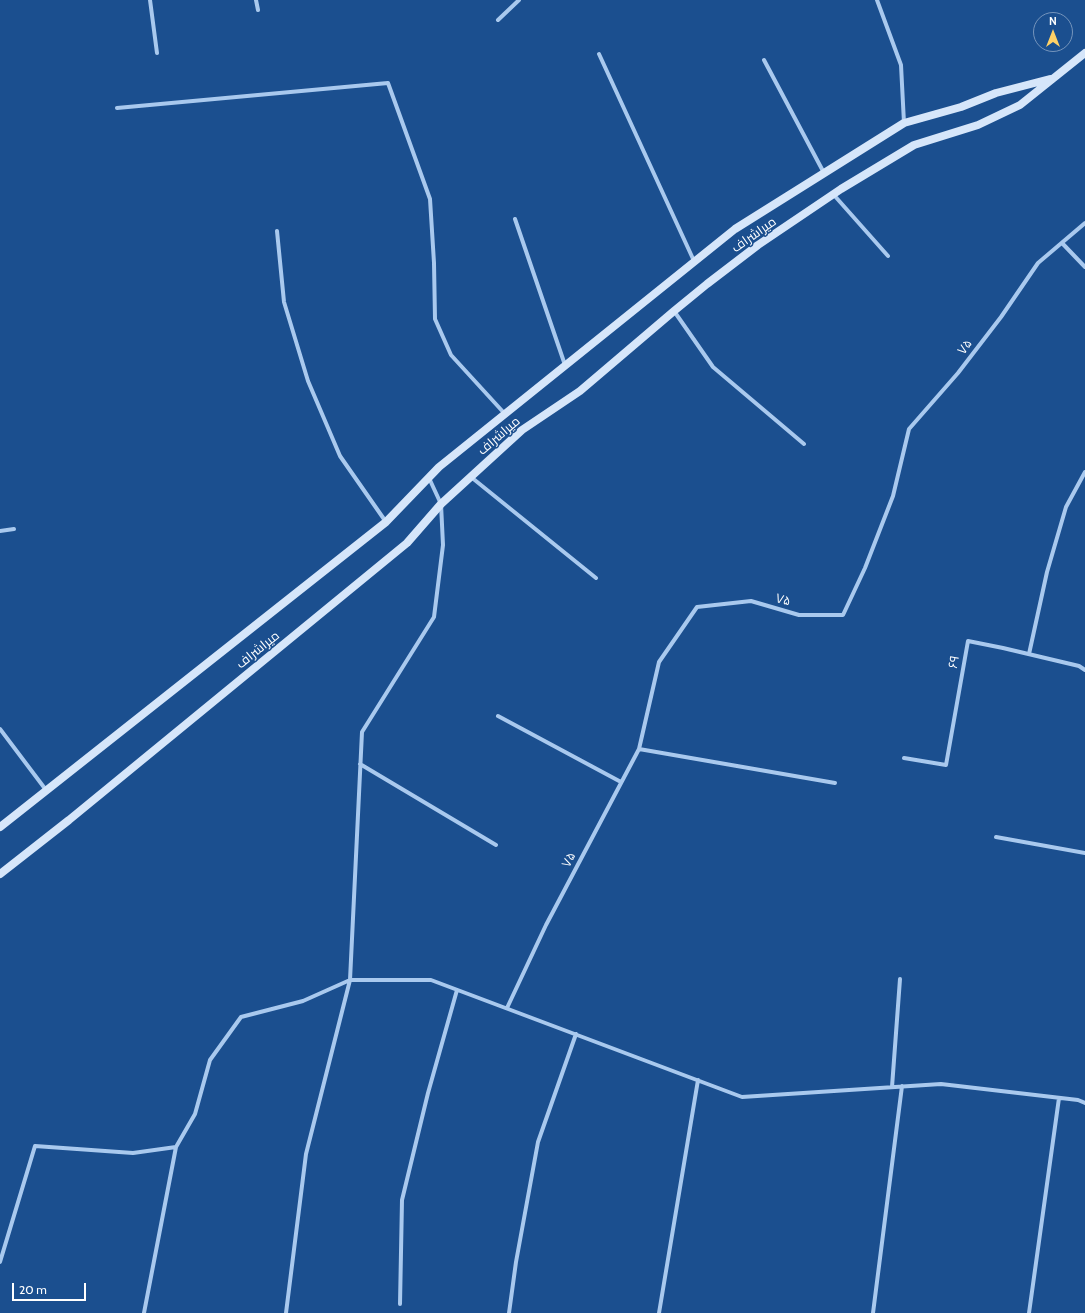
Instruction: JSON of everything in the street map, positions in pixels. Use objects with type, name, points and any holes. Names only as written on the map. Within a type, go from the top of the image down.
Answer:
[{"type":"street","points":[[150,0],[157,53]]},
{"type":"street","points":[[256,0],[258,10]]},
{"type":"street","points":[[498,20],[519,0]]},
{"type":"street","points":[[877,0],[901,65],[904,123]]},
{"type":"street","name":"میراشراف","points":[[0,874],[76,815],[407,543],[441,504],[522,430],[580,391],[674,311],[758,245],[833,194],[914,145],[978,126],[1020,105],[1085,52]]},
{"type":"street","points":[[599,54],[695,261]]},
{"type":"street","points":[[764,60],[824,174]]},
{"type":"street","name":"میراشراف","points":[[0,827],[386,522],[439,467],[735,229],[904,123],[961,107],[996,93],[1055,77]]},
{"type":"street","points":[[117,108],[388,83],[430,199],[434,263],[435,319],[451,355],[505,414]]},
{"type":"street","points":[[833,194],[888,256]]},
{"type":"street","points":[[515,219],[565,366]]},
{"type":"street","name":"۷۵","points":[[507,1008],[546,925],[639,749],[659,662],[697,607],[751,601],[799,615],[842,615],[865,568],[892,496],[909,429],[958,373],[1001,317],[1038,263],[1085,223]]},
{"type":"street","points":[[277,231],[284,302],[308,381],[340,456],[386,522]]},
{"type":"street","points":[[1062,243],[1085,267]]},
{"type":"street","points":[[674,311],[713,366],[804,444]]},
{"type":"street","points":[[1029,654],[1047,572],[1066,507],[1085,472]]},
{"type":"street","points":[[471,477],[596,578]]},
{"type":"street","points":[[286,1313],[306,1154],[350,980],[362,732],[434,617],[443,545],[441,504],[428,478]]},
{"type":"street","points":[[0,531],[14,529]]},
{"type":"street","name":"۶۹","points":[[904,758],[946,765],[968,641],[1079,666],[1085,670]]},
{"type":"street","points":[[498,716],[621,782]]},
{"type":"street","points":[[0,729],[46,791]]},
{"type":"street","points":[[639,749],[835,783]]},
{"type":"street","points":[[360,764],[496,844]]},
{"type":"street","points":[[996,837],[1085,853]]},
{"type":"street","points":[[892,1087],[900,979]]},
{"type":"street","points":[[144,1313],[176,1147],[195,1114],[210,1060],[241,1017],[303,1001],[350,980],[431,980],[742,1097],[942,1084],[1078,1100],[1085,1103]]},
{"type":"street","points":[[400,1304],[402,1200],[428,1093],[457,990]]},
{"type":"street","points":[[509,1313],[516,1262],[538,1142],[576,1034]]},
{"type":"street","points":[[659,1313],[698,1080]]},
{"type":"street","points":[[873,1313],[902,1086]]},
{"type":"street","points":[[1028,1313],[1059,1098]]},
{"type":"street","points":[[0,1262],[35,1146],[133,1153],[176,1147]]}]
